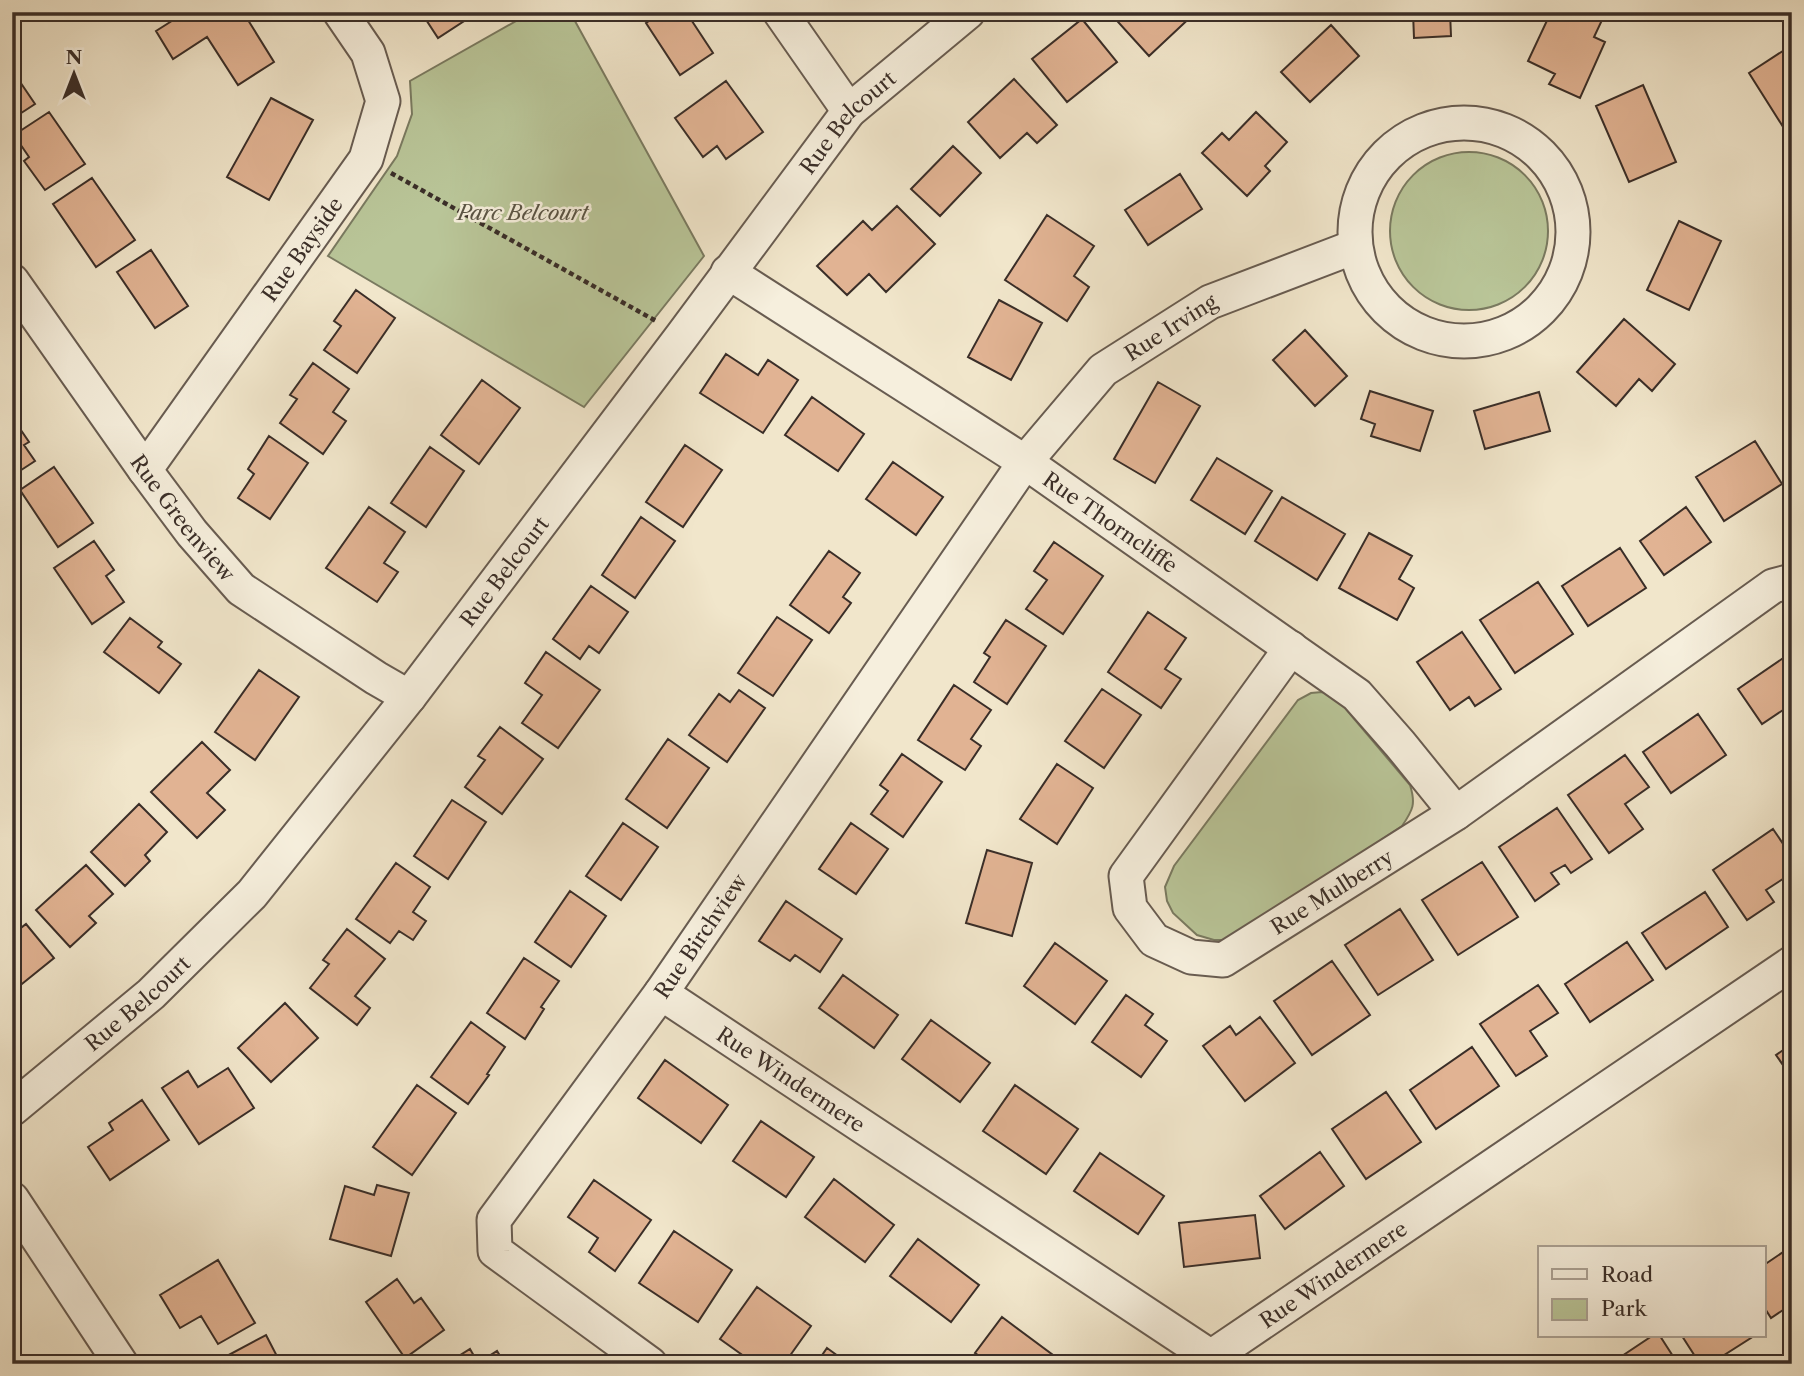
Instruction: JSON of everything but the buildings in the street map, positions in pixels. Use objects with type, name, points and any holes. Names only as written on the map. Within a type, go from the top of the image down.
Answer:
[{"type":"street","name":"Rue Bayside","points":[[145,470],[366,159],[383,101],[368,53],[340,12]]},
{"type":"street","points":[[780,12],[849,111]]},
{"type":"street","name":"Rue Belcourt","points":[[12,1109],[151,994],[252,894],[409,697],[849,111],[968,12]]},
{"type":"street","points":[[1451,122],[1486,124],[1519,136],[1546,158],[1565,187],[1574,221],[1571,259],[1556,293],[1530,321],[1496,338],[1458,342],[1421,334],[1410,327],[1389,313],[1366,284],[1354,247],[1355,213],[1367,180],[1388,152],[1417,132],[1451,122]]},
{"type":"street","name":"Rue Irving","points":[[1026,462],[1103,370],[1210,302],[1354,247]]},
{"type":"street","name":"Rue Thorncliffe","points":[[728,272],[1026,462],[1357,695],[1457,813]]},
{"type":"street","name":"Rue Greenview","points":[[12,281],[145,470],[192,533],[241,589],[409,697]]},
{"type":"street","name":"Rue Birchview","points":[[650,1364],[495,1251],[494,1220],[661,993],[1026,462]]},
{"type":"street","name":"Rue Mulberry","points":[[1291,648],[1126,876],[1130,908],[1154,940],[1191,957],[1223,960],[1457,813],[1773,586],[1792,581]]},
{"type":"street","name":"Rue Windermere","points":[[661,993],[1211,1357],[1792,963]]},
{"type":"street","points":[[12,1199],[121,1364]]},
{"type":"path","points":[[366,159],[682,336]]},
{"type":"green space","name":"Parc Belcourt","points":[[532,12],[570,12],[704,256],[584,407],[328,256],[397,156],[412,114],[410,81]]},
{"type":"green space","points":[[1469,152],[1499,158],[1525,175],[1542,201],[1548,231],[1542,261],[1525,287],[1499,304],[1469,310],[1439,304],[1413,287],[1396,261],[1390,231],[1396,201],[1413,175],[1439,158]]},
{"type":"green space","points":[[1311,693],[1334,695],[1410,785],[1413,802],[1409,816],[1402,826],[1244,931],[1227,940],[1214,940],[1197,935],[1173,913],[1167,901],[1165,887],[1174,866],[1298,700]]}]
